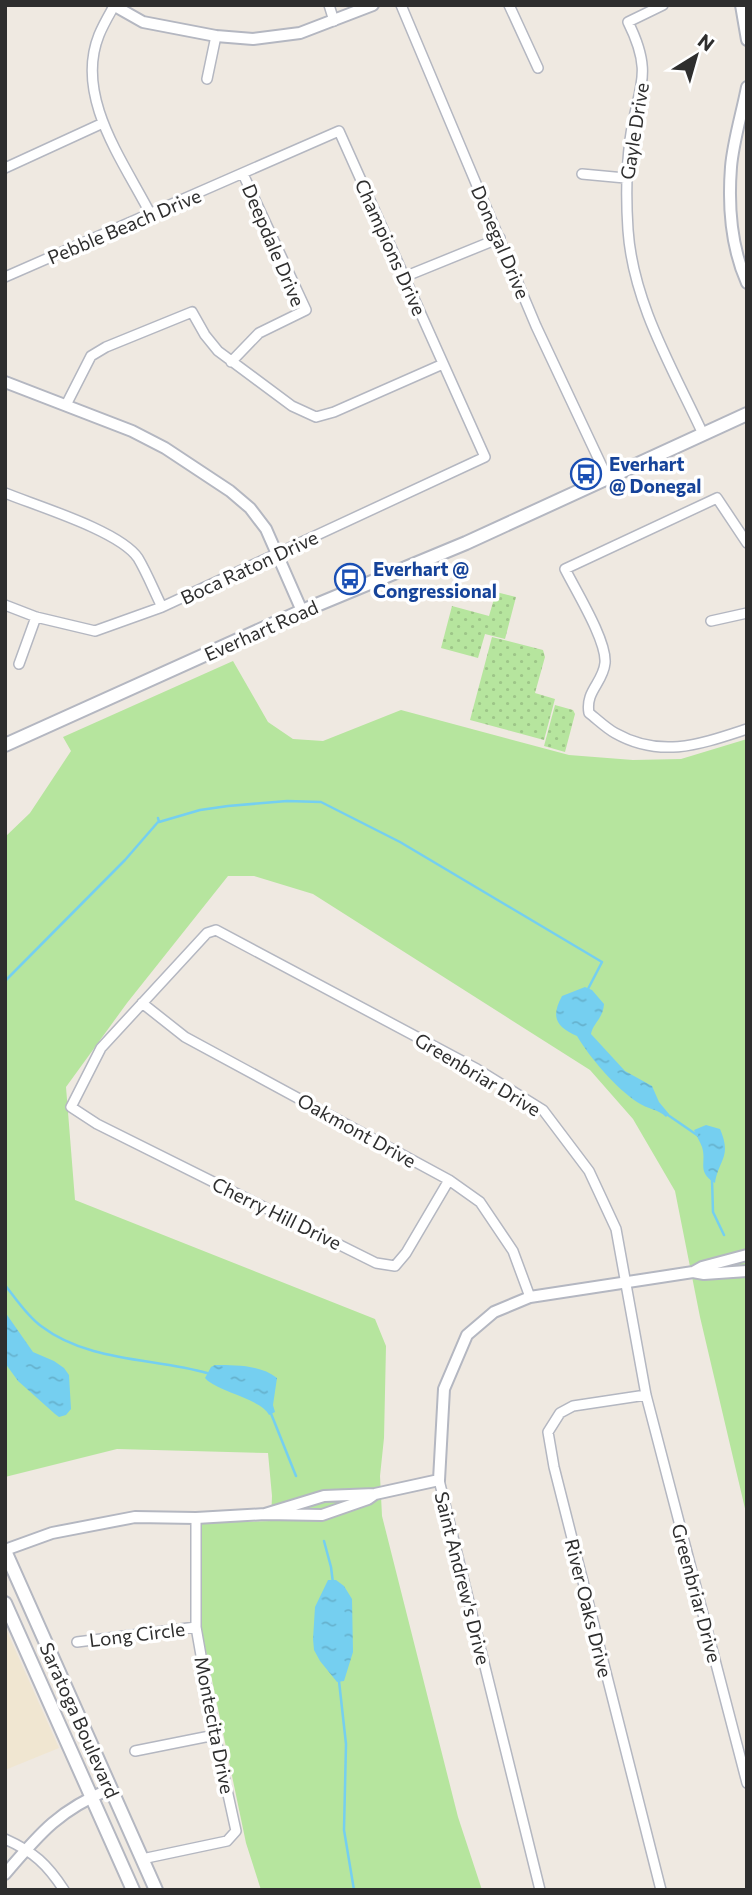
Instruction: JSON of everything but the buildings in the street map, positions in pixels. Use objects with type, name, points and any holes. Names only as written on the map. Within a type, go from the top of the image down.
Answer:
[{"type":"main road","name":"Everhart Road","points":[[5,745],[302,611],[466,543],[747,414]]},
{"type":"main road","name":"Saratoga Boulevard","points":[[5,1550],[156,1890]]},
{"type":"main road","name":"Saratoga Boulevard","points":[[5,1603],[133,1890]]},
{"type":"street","points":[[329,5],[334,20]]},
{"type":"street","points":[[151,215],[103,123],[93,92],[93,66],[98,37],[114,6],[144,22],[215,36],[253,39],[300,33],[373,5]]},
{"type":"street","name":"Donegal Drive","points":[[401,5],[536,326],[607,477]]},
{"type":"street","points":[[509,5],[538,68]]},
{"type":"street","name":"Gayle Drive","points":[[663,5],[628,22],[638,42],[644,66],[625,178],[628,234],[636,285],[651,323],[704,434]]},
{"type":"street","points":[[741,5],[747,40]]},
{"type":"street","points":[[208,79],[215,36]]},
{"type":"street","points":[[747,88],[744,124],[731,165],[730,205],[733,238],[747,283]]},
{"type":"street","points":[[5,168],[103,123]]},
{"type":"street","name":"Champions Drive","points":[[243,174],[339,131],[485,457]]},
{"type":"street","name":"Pebble Beach Drive","points":[[5,277],[243,174]]},
{"type":"street","name":"Deepdale Drive","points":[[231,362],[259,333],[306,310],[243,174]]},
{"type":"street","points":[[582,174],[625,178]]},
{"type":"street","points":[[404,277],[500,238]]},
{"type":"street","points":[[66,405],[91,356],[106,347],[192,312],[205,335],[231,362],[292,406],[316,416],[334,412],[443,363]]},
{"type":"street","points":[[5,382],[132,430],[164,447],[230,491],[250,508],[266,529],[302,611]]},
{"type":"street","name":"Boca Raton Drive","points":[[5,605],[36,617],[95,631],[162,607],[485,457]]},
{"type":"street","points":[[5,493],[125,544],[137,557],[162,607]]},
{"type":"street","points":[[747,543],[717,498],[565,569],[604,649],[605,666],[587,701],[589,713],[615,733],[653,748],[693,746],[747,729]]},
{"type":"street","points":[[711,621],[747,613]]},
{"type":"street","points":[[19,664],[36,617]]},
{"type":"street","name":"Greenbriar Drive","points":[[71,1107],[102,1048],[206,933],[216,930],[477,1069],[543,1110],[589,1171],[616,1229],[646,1395],[747,1783]]},
{"type":"street","name":"Oakmont Drive","points":[[142,1003],[185,1037],[449,1180],[480,1202],[513,1251],[530,1297]]},
{"type":"street","name":"Cherry Hill Drive","points":[[71,1107],[97,1124],[376,1263],[395,1266],[406,1253],[449,1180]]},
{"type":"street","name":"Saint Andrew's Drive","points":[[693,1272],[747,1255]]},
{"type":"street","name":"Saint Andrew's Drive","points":[[540,1890],[439,1480],[444,1389],[467,1335],[494,1312],[530,1297],[693,1272],[704,1274],[747,1271]]},
{"type":"street","name":"River Oaks Drive","points":[[646,1395],[573,1406],[560,1413],[548,1432],[554,1467],[661,1890]]},
{"type":"street","points":[[265,1514],[324,1496],[375,1494],[439,1480]]},
{"type":"street","points":[[5,1550],[51,1533],[135,1517],[322,1515],[375,1494]]},
{"type":"street","name":"Montecita Drive","points":[[142,1859],[227,1841],[236,1831],[215,1735],[196,1627],[196,1518]]},
{"type":"street","name":"Long Circle","points":[[77,1642],[196,1627]]},
{"type":"street","points":[[135,1751],[215,1735]]},
{"type":"street","points":[[5,1874],[43,1829],[92,1796],[110,1789]]},
{"type":"street","points":[[5,1839],[27,1849],[49,1868],[64,1890]]},
{"type":"shaded area","points":[[5,1627],[59,1748],[5,1770]]},
{"type":"green space","points":[[496,592],[516,597],[505,639],[485,634],[478,658],[441,648],[452,606],[489,616]]},
{"type":"green space","points":[[492,637],[543,650],[545,657],[535,693],[555,699],[544,740],[470,720]]},
{"type":"green space","points":[[233,661],[268,722],[293,739],[323,741],[401,710],[569,755],[633,760],[681,759],[747,739],[747,1517],[700,1317],[675,1191],[633,1119],[590,1070],[313,894],[254,876],[228,876],[127,1003],[66,1087],[75,1200],[375,1319],[386,1346],[384,1438],[380,1476],[382,1516],[458,1817],[482,1890],[261,1890],[246,1843],[202,1632],[201,1523],[271,1521],[272,1496],[268,1453],[117,1449],[5,1477],[5,837],[30,813],[71,751],[63,737]]},
{"type":"green space","points":[[555,705],[573,710],[575,714],[565,752],[544,746]]},
{"type":"water","points":[[585,987],[592,990],[604,1004],[591,1034],[625,1071],[652,1086],[659,1102],[669,1114],[666,1117],[637,1102],[621,1089],[596,1063],[577,1036],[560,1025],[556,1010],[562,996]]},
{"type":"water","points":[[706,1125],[720,1129],[725,1146],[715,1183],[704,1171],[702,1147],[694,1130]]},
{"type":"water","points":[[5,1312],[33,1352],[54,1361],[69,1375],[71,1409],[66,1415],[59,1417],[55,1414],[18,1381],[5,1363]]},
{"type":"water","points":[[215,1365],[256,1368],[277,1378],[273,1405],[275,1412],[269,1415],[259,1405],[208,1381],[205,1378]]},
{"type":"water","points":[[328,1580],[336,1580],[344,1586],[352,1599],[353,1652],[344,1681],[337,1682],[320,1661],[314,1650],[313,1639],[315,1607]]},
{"type":"waterway","points":[[158,818],[159,822],[200,810],[228,806],[287,801],[321,802],[400,842],[602,962],[588,989]]},
{"type":"waterway","points":[[5,981],[125,860],[158,822]]},
{"type":"waterway","points":[[665,1113],[697,1135]]},
{"type":"waterway","points":[[712,1179],[713,1212],[724,1235]]},
{"type":"waterway","points":[[5,1285],[36,1322],[59,1338],[100,1353],[207,1373]]},
{"type":"waterway","points":[[270,1411],[296,1476]]},
{"type":"waterway","points":[[324,1541],[333,1583]]},
{"type":"waterway","points":[[339,1681],[346,1744],[344,1830],[354,1890]]},
{"type":"place","name":"Everhart @ Donegal","points":[[586,474]]},
{"type":"place","name":"Everhart @ Congressional","points":[[350,579]]}]
